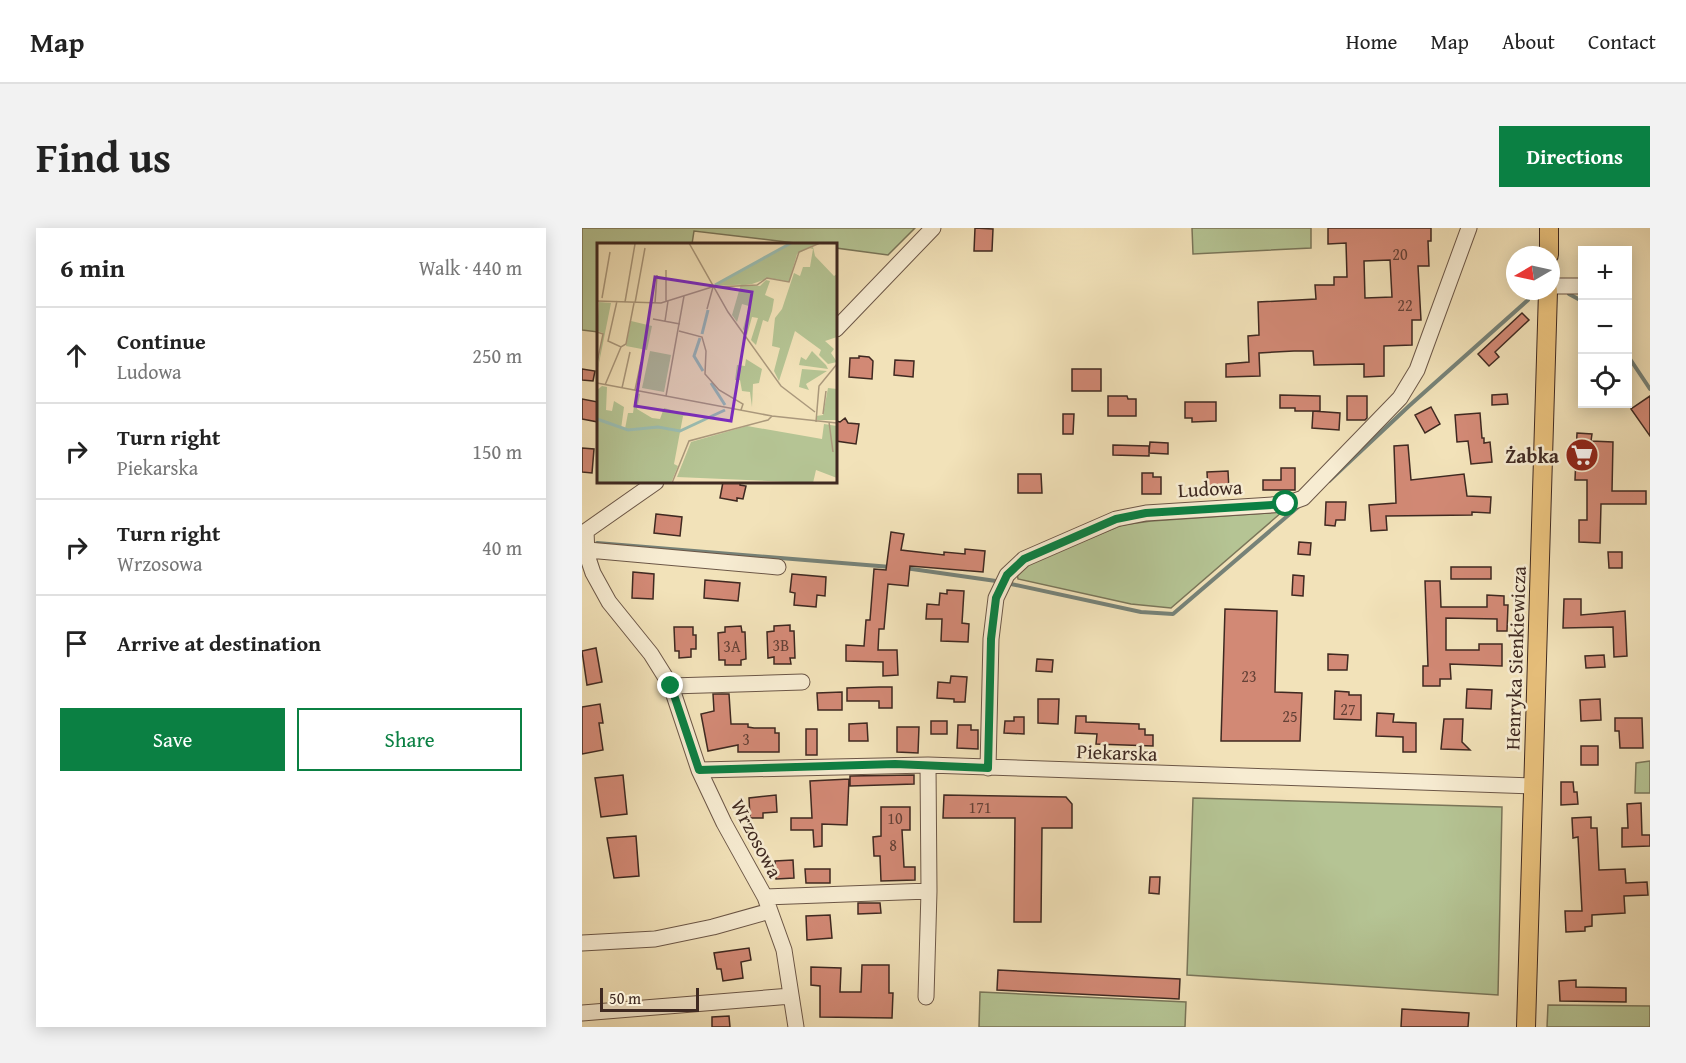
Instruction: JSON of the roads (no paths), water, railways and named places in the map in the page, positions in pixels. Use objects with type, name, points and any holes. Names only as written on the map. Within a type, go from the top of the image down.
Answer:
[{"type":"main road","points":[[1549,228],[1549,246]]},
{"type":"main road","name":"Henryka Sienkiewicza","points":[[1526,1027],[1548,300]]},
{"type":"street","points":[[837,328],[933,228]]},
{"type":"street","name":"Ludowa","points":[[988,768],[991,639],[996,598],[1007,575],[1024,559],[1116,519],[1146,513],[1286,504],[1303,498],[1400,398],[1418,370],[1469,228]]},
{"type":"street","points":[[1560,286],[1578,286]]},
{"type":"street","points":[[584,528],[654,483]]},
{"type":"street","name":"Wrzosowa","points":[[584,528],[586,554],[593,573],[609,603],[651,654],[671,686],[699,770],[724,823],[768,904],[784,950],[796,1027]]},
{"type":"street","points":[[586,554],[778,567]]},
{"type":"street","points":[[671,686],[802,682]]},
{"type":"street","points":[[926,997],[929,891],[928,765]]},
{"type":"street","name":"Piekarska","points":[[699,770],[928,765],[1534,786]]},
{"type":"street","points":[[582,943],[655,939],[713,927],[768,904],[929,891]]},
{"type":"street","points":[[582,1013],[791,996]]},
{"type":"waterway","points":[[1569,294],[1580,300]]},
{"type":"waterway","points":[[1329,481],[1528,300]]},
{"type":"waterway","points":[[1632,362],[1650,389]]},
{"type":"waterway","points":[[1011,584],[1141,612],[1173,614],[1298,507]]},
{"type":"waterway","points":[[597,543],[891,567]]},
{"type":"waterway","points":[[905,568],[996,581]]},
{"type":"place","name":"Żabka","points":[[1582,455]]}]
